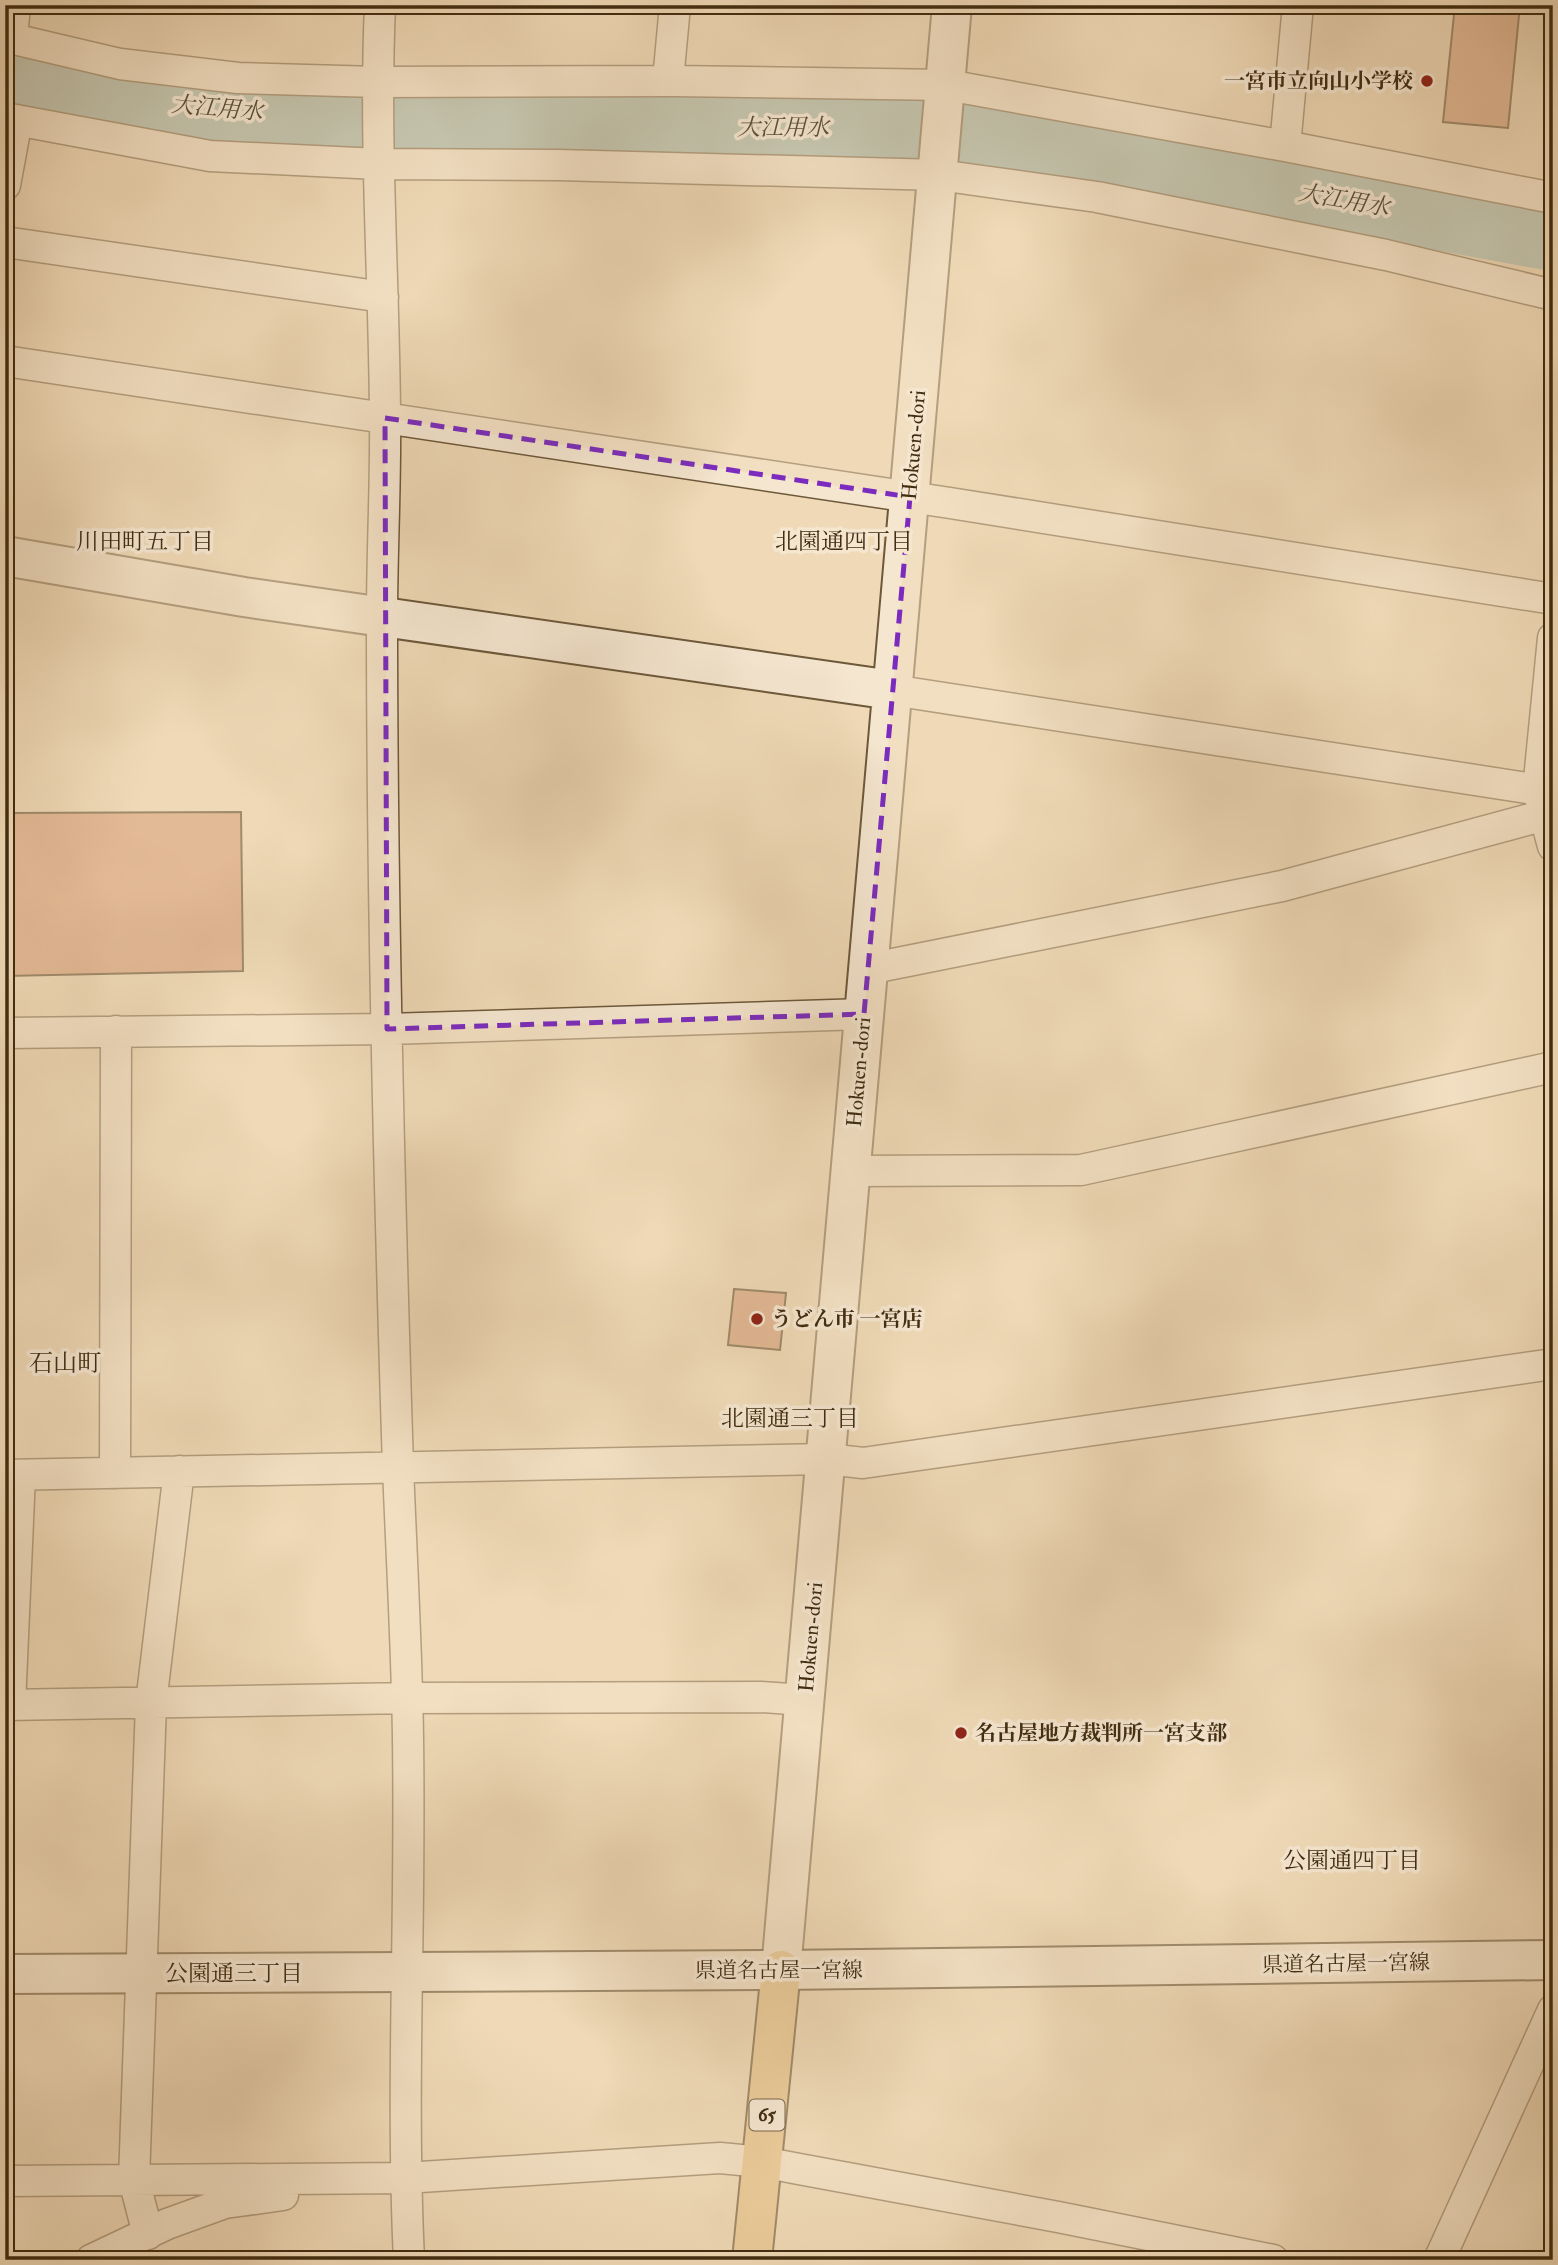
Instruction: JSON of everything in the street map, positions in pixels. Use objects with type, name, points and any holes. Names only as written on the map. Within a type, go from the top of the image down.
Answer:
[{"type":"main road","name":"65","points":[[752,2260],[781,1970]]},
{"type":"street","points":[[15,5],[8,38],[120,64],[225,76],[377,86],[668,81],[947,85],[1553,198]]},
{"type":"street","points":[[380,5],[377,159],[385,418],[382,616],[387,1029],[398,1467],[408,1698],[405,2178],[409,2260]]},
{"type":"street","points":[[668,81],[675,5]]},
{"type":"street","name":"Hokuen-dori","points":[[781,1970],[952,5]]},
{"type":"street","points":[[1285,146],[1298,5]]},
{"type":"street","points":[[5,185],[11,119],[210,156],[939,174],[1097,197],[1386,256],[1553,295]]},
{"type":"street","points":[[5,242],[383,298]]},
{"type":"street","points":[[5,360],[910,497],[1553,599]]},
{"type":"street","points":[[5,556],[244,597],[892,690],[1545,799]]},
{"type":"street","points":[[1553,638],[1545,799],[1553,846]]},
{"type":"street","points":[[868,969],[1282,886],[1545,799]]},
{"type":"street","points":[[5,1033],[387,1029],[864,1014]]},
{"type":"street","points":[[115,1473],[116,1031]]},
{"type":"street","points":[[851,1171],[1081,1170],[1553,1067]]},
{"type":"street","points":[[805,1700],[761,1697],[408,1698],[7,1705],[13,1475],[827,1460],[863,1463],[1553,1364]]},
{"type":"street","points":[[148,2234],[134,2180],[151,1703],[179,1471]]},
{"type":"street","name":"県道名古屋一宮線","points":[[5,1973],[781,1970],[1553,1961]]},
{"type":"street","points":[[1439,2260],[1553,2010]]},
{"type":"street","points":[[5,2181],[405,2178],[720,2158],[762,2162],[1273,2260]]},
{"type":"street","points":[[91,2260],[167,2224],[225,2203],[405,2178]]},
{"type":"highlighted area","points":[[385,418],[910,497],[864,1014],[387,1029]]},
{"type":"building","points":[[1455,5],[1520,5],[1508,128],[1443,122]]},
{"type":"building","points":[[241,812],[243,971],[5,976],[5,813]]},
{"type":"building","name":"うどん市 一宮店","points":[[734,1289],[786,1293],[780,1350],[728,1345]]},
{"type":"waterway","name":"大江用水","points":[[5,88],[419,126],[948,128],[1553,238]]},
{"type":"place","name":"一宮市立向山小学校","points":[[1427,81]]},
{"type":"place","name":"うどん市 一宮店","points":[[757,1319]]},
{"type":"place","name":"名古屋地方裁判所一宮支部","points":[[961,1733]]},
{"type":"district","name":"川田町五丁目","points":[[145,541]]},
{"type":"district","name":"北園通四丁目","points":[[844,541]]},
{"type":"district","name":"石山町","points":[[65,1363]]},
{"type":"district","name":"北園通三丁目","points":[[790,1418]]},
{"type":"district","name":"公園通四丁目","points":[[1352,1860]]},
{"type":"district","name":"公園通三丁目","points":[[234,1973]]}]
